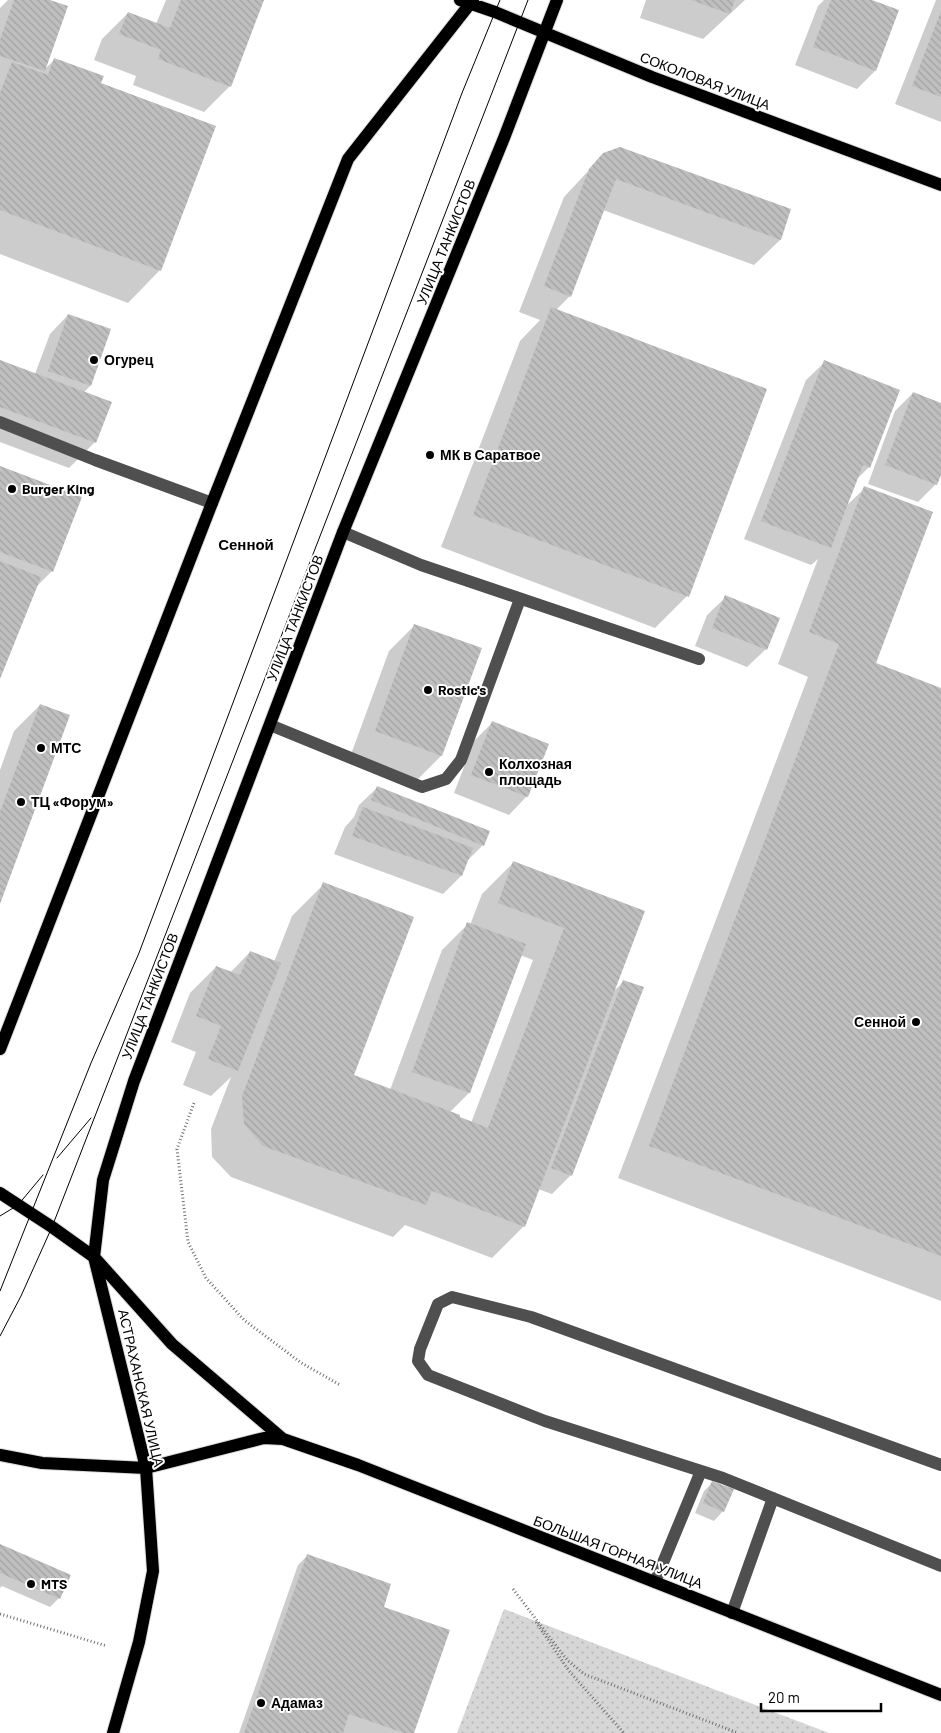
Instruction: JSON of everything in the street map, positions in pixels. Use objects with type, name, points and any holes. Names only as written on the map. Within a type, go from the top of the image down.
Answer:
[{"type":"main road","name":"УЛИЦА ТАНКИСТОВ","points":[[94,1257],[103,1180],[134,1081],[343,532],[504,138],[557,0]]},
{"type":"main road","name":"СОКОЛОВАЯ УЛИЦА","points":[[468,1],[652,77],[941,185]]},
{"type":"main road","points":[[0,1049],[348,159],[468,1]]},
{"type":"main road","name":"БОЛЬШАЯ ГОРНАЯ УЛИЦА","points":[[0,1193],[94,1257],[172,1344],[283,1439]]},
{"type":"main road","name":"АСТРАХАНСКАЯ УЛИЦА","points":[[94,1257],[146,1468],[153,1571],[139,1642],[112,1733]]},
{"type":"main road","name":"БОЛЬШАЯ ГОРНАЯ УЛИЦА","points":[[0,1455],[42,1463],[146,1468],[264,1438],[283,1439],[358,1465],[941,1694]]},
{"type":"lane","points":[[0,422],[95,460],[212,503]]},
{"type":"lane","points":[[343,532],[421,565],[699,659]]},
{"type":"lane","points":[[270,725],[422,787],[446,779],[461,760],[520,599]]},
{"type":"lane","points":[[941,1465],[531,1317],[452,1297],[438,1304],[420,1349],[418,1361],[428,1376],[545,1421],[723,1478],[941,1566]]},
{"type":"lane","points":[[655,1582],[702,1471]]},
{"type":"lane","points":[[732,1613],[772,1498]]},
{"type":"path","points":[[194,1103],[177,1149],[188,1242],[206,1278],[244,1320],[300,1362],[340,1385]]},
{"type":"path","points":[[624,1733],[569,1671],[513,1589],[567,1660],[584,1674],[738,1733]]},
{"type":"path","points":[[0,1614],[107,1646]]},
{"type":"shaded area","points":[[504,1609],[829,1733],[457,1733]]},
{"type":"building","points":[[14,0],[50,0],[68,6],[45,71],[0,56],[0,40]]},
{"type":"building","points":[[181,0],[264,0],[231,87],[158,59],[161,50],[119,34],[128,12],[170,28]]},
{"type":"building","points":[[691,0],[735,0],[730,14]]},
{"type":"building","points":[[831,0],[872,0],[899,10],[876,71],[813,47]]},
{"type":"building","points":[[941,11],[941,97],[912,86]]},
{"type":"building","points":[[54,58],[104,76],[101,83],[216,126],[161,271],[0,210],[0,93],[12,62],[48,75]]},
{"type":"building","points":[[620,147],[791,209],[781,240],[616,179],[571,297],[544,286],[589,169],[603,153]]},
{"type":"building","points":[[551,307],[767,389],[689,597],[473,515]]},
{"type":"building","points":[[68,314],[111,329],[91,386],[48,371]]},
{"type":"building","points":[[0,360],[112,402],[96,443],[0,407]]},
{"type":"building","points":[[824,360],[900,390],[870,468],[863,465],[831,548],[761,521]]},
{"type":"building","points":[[913,392],[941,403],[941,475],[937,485],[885,465]]},
{"type":"building","points":[[0,466],[82,497],[53,572],[0,552]]},
{"type":"building","points":[[864,486],[933,512],[876,663],[941,688],[941,1256],[649,1146],[839,644],[809,632]]},
{"type":"building","points":[[0,561],[41,577],[0,679]]},
{"type":"building","points":[[725,595],[780,618],[767,650],[712,628]]},
{"type":"building","name":"Rostic's","points":[[414,624],[482,648],[442,756],[375,731]]},
{"type":"building","points":[[40,704],[70,715],[0,904],[0,812]]},
{"type":"building","points":[[492,721],[549,744],[528,797],[471,775]]},
{"type":"building","points":[[377,786],[490,831],[484,846],[371,800]]},
{"type":"building","points":[[363,807],[473,848],[462,876],[352,836]]},
{"type":"building","points":[[513,861],[645,911],[525,1227],[432,1191],[426,1205],[263,1146],[244,1124],[242,1096],[323,882],[414,917],[354,1075],[460,1115],[460,1117],[488,1128],[564,928],[498,903]]},
{"type":"building","points":[[467,922],[526,944],[470,1093],[412,1072]]},
{"type":"building","points":[[250,951],[281,963],[238,1071],[208,1059],[221,1026],[196,1016],[216,966],[240,975]]},
{"type":"building","points":[[623,980],[644,987],[572,1176],[551,1168]]},
{"type":"building","points":[[712,1481],[734,1489],[724,1512],[703,1503]]},
{"type":"building","points":[[0,1544],[71,1575],[60,1599],[0,1573]]},
{"type":"building","points":[[307,1554],[391,1584],[384,1607],[450,1630],[414,1733],[404,1733],[349,1714],[343,1733],[244,1733]]},
{"type":"tram line","points":[[0,1291],[91,1063],[139,953],[462,93],[500,0]]},
{"type":"tram line","points":[[0,1336],[21,1296],[52,1227],[528,0]]},
{"type":"tram line","points":[[57,1158],[91,1118]]},
{"type":"tram line","points":[[0,1216],[18,1205],[43,1175]]},
{"type":"place","name":"Огурец","points":[[94,360]]},
{"type":"place","name":"МК в Саратвое","points":[[430,455]]},
{"type":"place","name":"Burger King","points":[[12,489]]},
{"type":"place","name":"Rostic's","points":[[428,690]]},
{"type":"place","name":"МТС","points":[[41,748]]},
{"type":"place","name":"Колхозная площадь","points":[[489,772]]},
{"type":"place","name":"ТЦ «Форум»","points":[[21,802]]},
{"type":"place","name":"Сенной","points":[[916,1022]]},
{"type":"place","name":"MTS","points":[[31,1584]]},
{"type":"place","name":"Адамаз","points":[[261,1703]]},
{"type":"district","name":"Сенной","points":[[246,545]]}]
